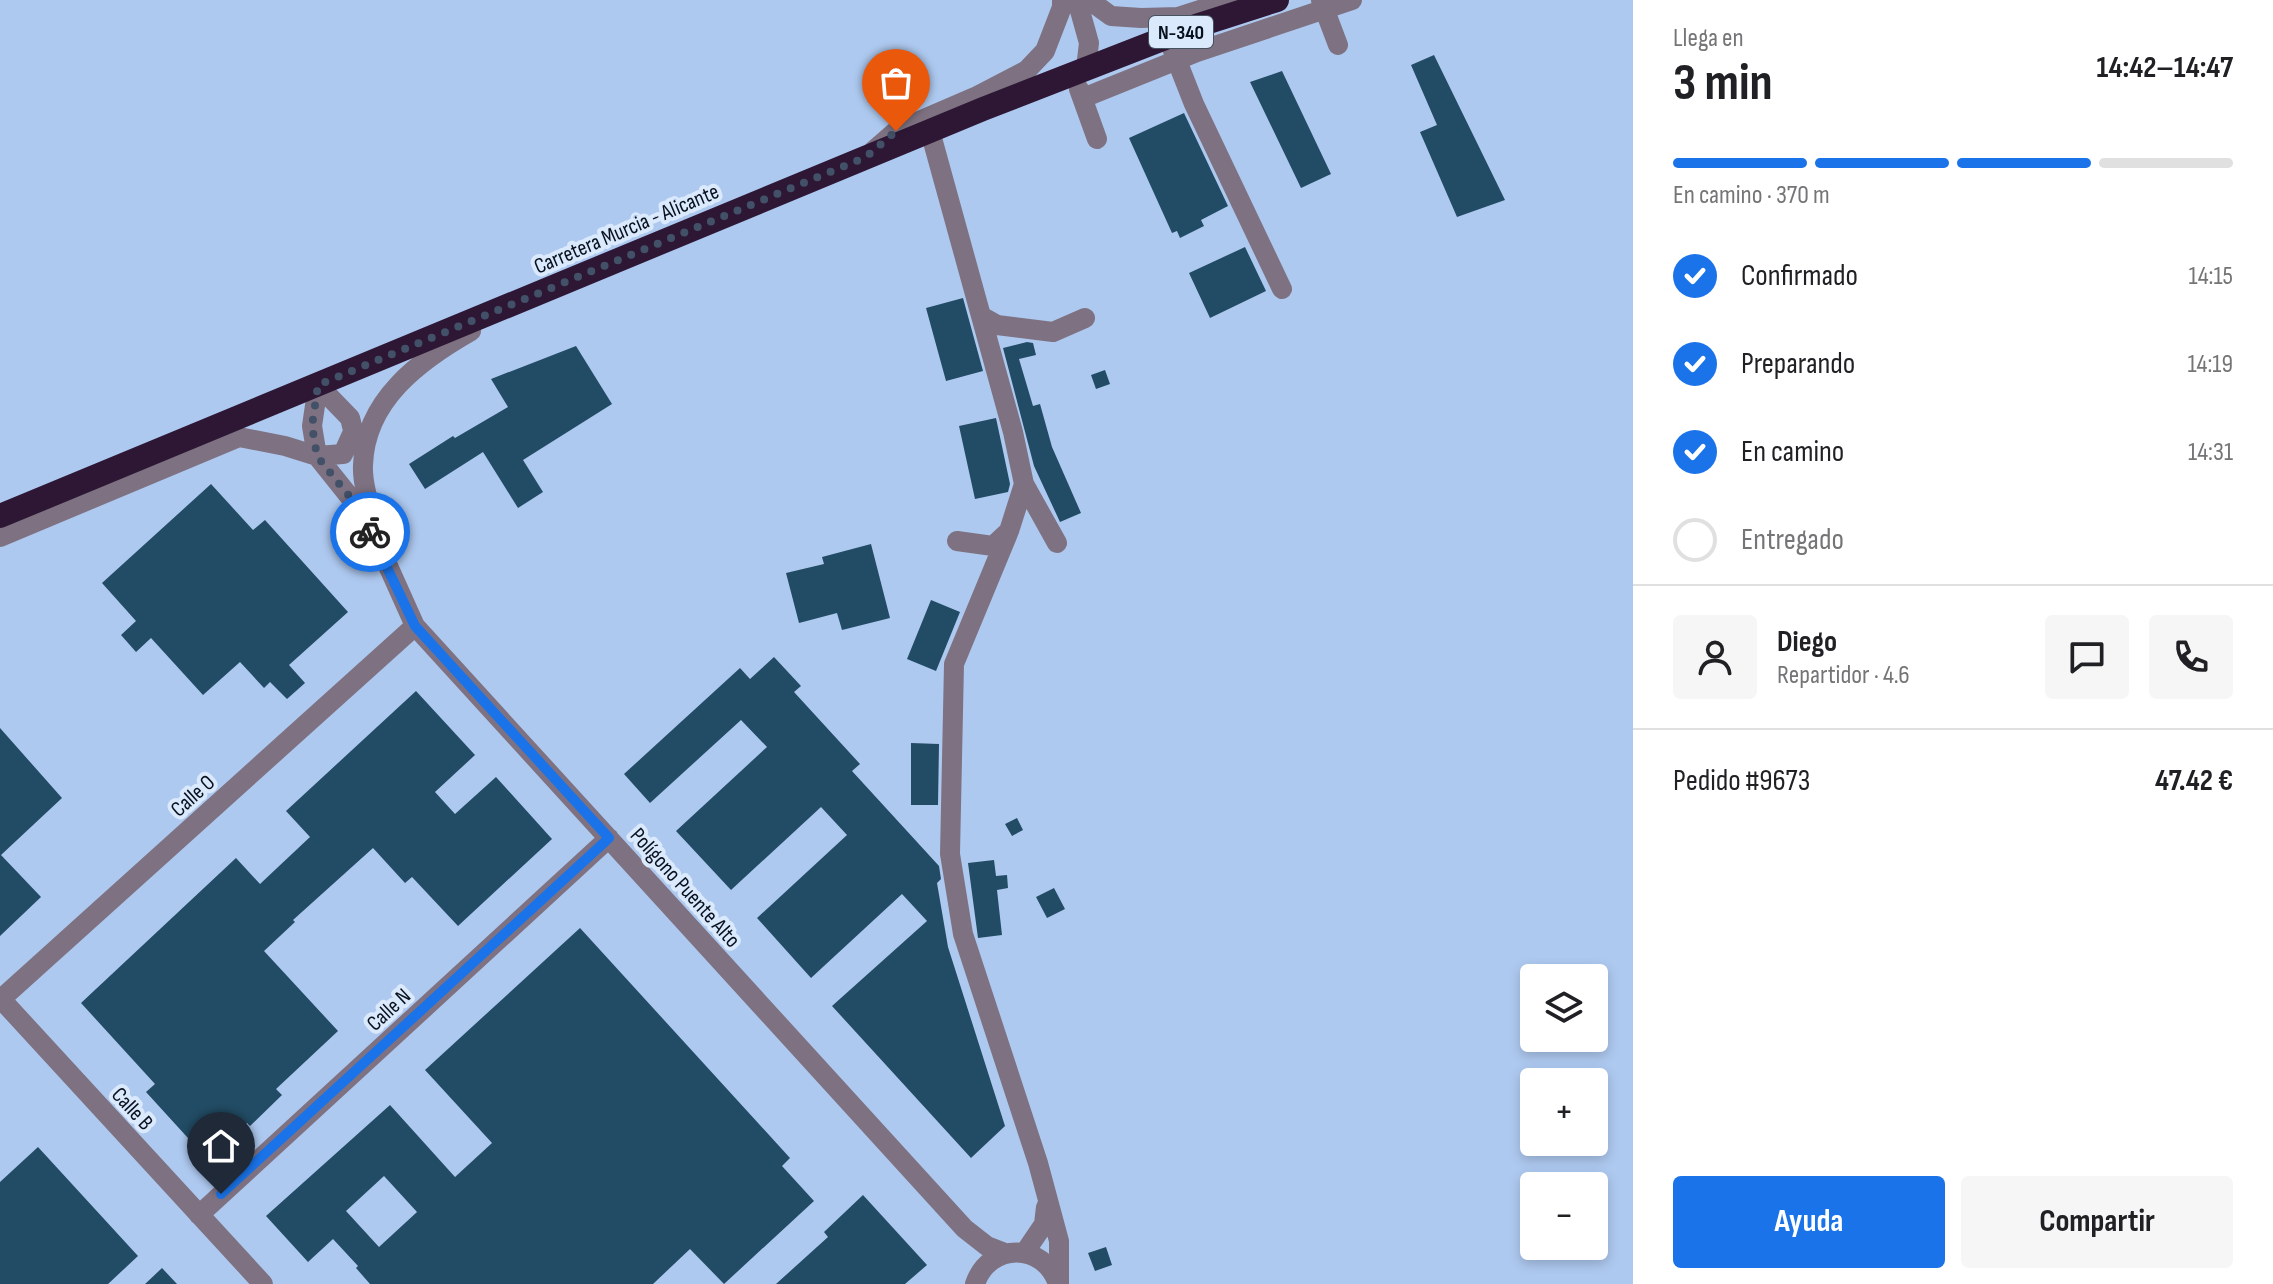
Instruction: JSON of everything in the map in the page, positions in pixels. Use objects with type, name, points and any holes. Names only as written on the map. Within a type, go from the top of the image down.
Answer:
[{"type":"highway","name":"Carretera Murcia - Alicante","points":[[0,516],[930,131],[1168,37],[1277,0]]},
{"type":"street","points":[[866,157],[896,131],[975,97],[1027,70],[1045,51],[1059,19],[1062,0]]},
{"type":"street","points":[[1077,0],[1089,43],[1080,71],[1083,98],[1097,139]]},
{"type":"street","points":[[1089,0],[1111,16],[1141,18],[1178,17],[1231,0]]},
{"type":"street","points":[[1083,98],[1322,5],[1352,0]]},
{"type":"street","points":[[1322,5],[1338,45]]},
{"type":"street","points":[[1168,37],[1194,104],[1282,289]]},
{"type":"street","points":[[930,131],[1013,432],[1024,484],[1057,543]]},
{"type":"street","points":[[363,465],[371,421],[399,382],[442,347],[534,295]]},
{"type":"street","points":[[981,316],[997,325],[1053,332],[1085,318]]},
{"type":"street","points":[[318,385],[350,418],[370,505],[389,568]]},
{"type":"street","points":[[318,385],[312,426],[317,456],[353,501],[389,568]]},
{"type":"street","points":[[0,537],[239,437],[317,456],[343,454],[353,432]]},
{"type":"street","points":[[1024,484],[1009,531],[954,664],[950,854],[963,934],[1038,1163],[1059,1241],[1058,1284]]},
{"type":"street","points":[[957,541],[993,546],[1009,531]]},
{"type":"street","name":"Polígono Puente Alto","points":[[389,568],[415,626],[964,1228],[987,1246],[1037,1256],[1047,1264],[1058,1284]]},
{"type":"street","name":"Calle O","points":[[1,999],[415,626]]},
{"type":"street","name":"Calle N","points":[[199,1215],[609,838]]},
{"type":"street","name":"Calle B","points":[[1,999],[263,1284]]},
{"type":"street","points":[[1015,1252],[1044,1224],[1047,1199]]},
{"type":"street","name":"Polígono Puente Alto","points":[[964,1228],[974,1255],[976,1282]]},
{"type":"street","name":"Polígono Puente Alto","points":[[976,1282],[983,1268],[993,1259],[1015,1252]]},
{"type":"building","points":[[1434,55],[1505,200],[1457,217],[1420,132],[1437,125],[1411,65]]},
{"type":"building","points":[[1282,71],[1331,174],[1301,188],[1250,82]]},
{"type":"building","points":[[1184,113],[1228,206],[1201,220],[1204,226],[1180,238],[1177,231],[1172,233],[1129,138]]},
{"type":"building","points":[[1245,247],[1266,291],[1210,318],[1189,273]]},
{"type":"building","points":[[963,298],[983,371],[946,381],[926,308]]},
{"type":"building","points":[[1033,343],[1036,355],[1019,359],[1033,406],[1040,404],[1052,447],[1081,513],[1060,522],[1034,466],[1003,348]]},
{"type":"building","points":[[576,346],[612,404],[523,460],[543,492],[518,508],[483,452],[425,489],[409,464],[508,407],[491,379]]},
{"type":"building","points":[[1105,370],[1110,384],[1096,389],[1091,375]]},
{"type":"building","points":[[996,418],[1010,484],[1008,492],[975,499],[959,426]]},
{"type":"building","points":[[211,484],[253,530],[265,520],[348,612],[289,665],[305,683],[287,699],[270,682],[264,688],[240,662],[203,695],[151,638],[136,652],[121,635],[136,621],[102,583]]},
{"type":"building","points":[[871,544],[890,618],[842,630],[837,613],[799,623],[786,573],[824,564],[822,557]]},
{"type":"building","points":[[931,600],[960,612],[936,671],[907,659]]},
{"type":"building","points":[[774,657],[801,686],[794,692],[860,764],[852,771],[939,866],[941,879],[937,883],[948,947],[1005,1126],[971,1158],[832,1006],[927,921],[902,894],[811,978],[757,918],[847,835],[821,807],[731,890],[676,831],[767,747],[741,720],[650,803],[624,774],[740,668],[750,679]]},
{"type":"building","points":[[416,691],[475,755],[435,792],[455,814],[496,777],[552,839],[458,926],[412,877],[405,883],[373,848],[293,920],[295,922],[264,951],[338,1031],[276,1089],[282,1095],[208,1160],[146,1092],[155,1084],[81,1003],[236,858],[260,884],[310,837],[286,811]]},
{"type":"building","points":[[0,728],[62,798],[1,855],[41,897],[0,936]]},
{"type":"building","points":[[911,743],[939,744],[938,805],[911,805]]},
{"type":"building","points":[[1017,818],[1023,830],[1012,836],[1005,824]]},
{"type":"building","points":[[994,860],[996,876],[1007,875],[1008,888],[997,890],[1002,935],[978,938],[968,863]]},
{"type":"building","points":[[1054,888],[1065,909],[1047,918],[1036,897]]},
{"type":"building","points":[[580,928],[790,1158],[782,1166],[814,1201],[724,1284],[690,1249],[653,1284],[370,1284],[333,1239],[308,1262],[266,1216],[390,1105],[455,1177],[492,1143],[425,1070]],"holes":[[[384,1176],[417,1212],[379,1247],[346,1211]]]},
{"type":"building","points":[[38,1147],[138,1256],[108,1284],[0,1284],[0,1182]]},
{"type":"building","points":[[863,1195],[927,1265],[905,1284],[776,1284],[828,1237],[824,1232]]},
{"type":"building","points":[[1106,1247],[1112,1265],[1095,1271],[1088,1253]]},
{"type":"building","points":[[162,1268],[177,1284],[145,1284]]},
{"type":"way so far","points":[[370,532],[353,501],[317,456],[312,426],[318,385],[866,157],[896,131]]},
{"type":"route","points":[[221,1194],[609,838],[415,626],[370,532]]}]
